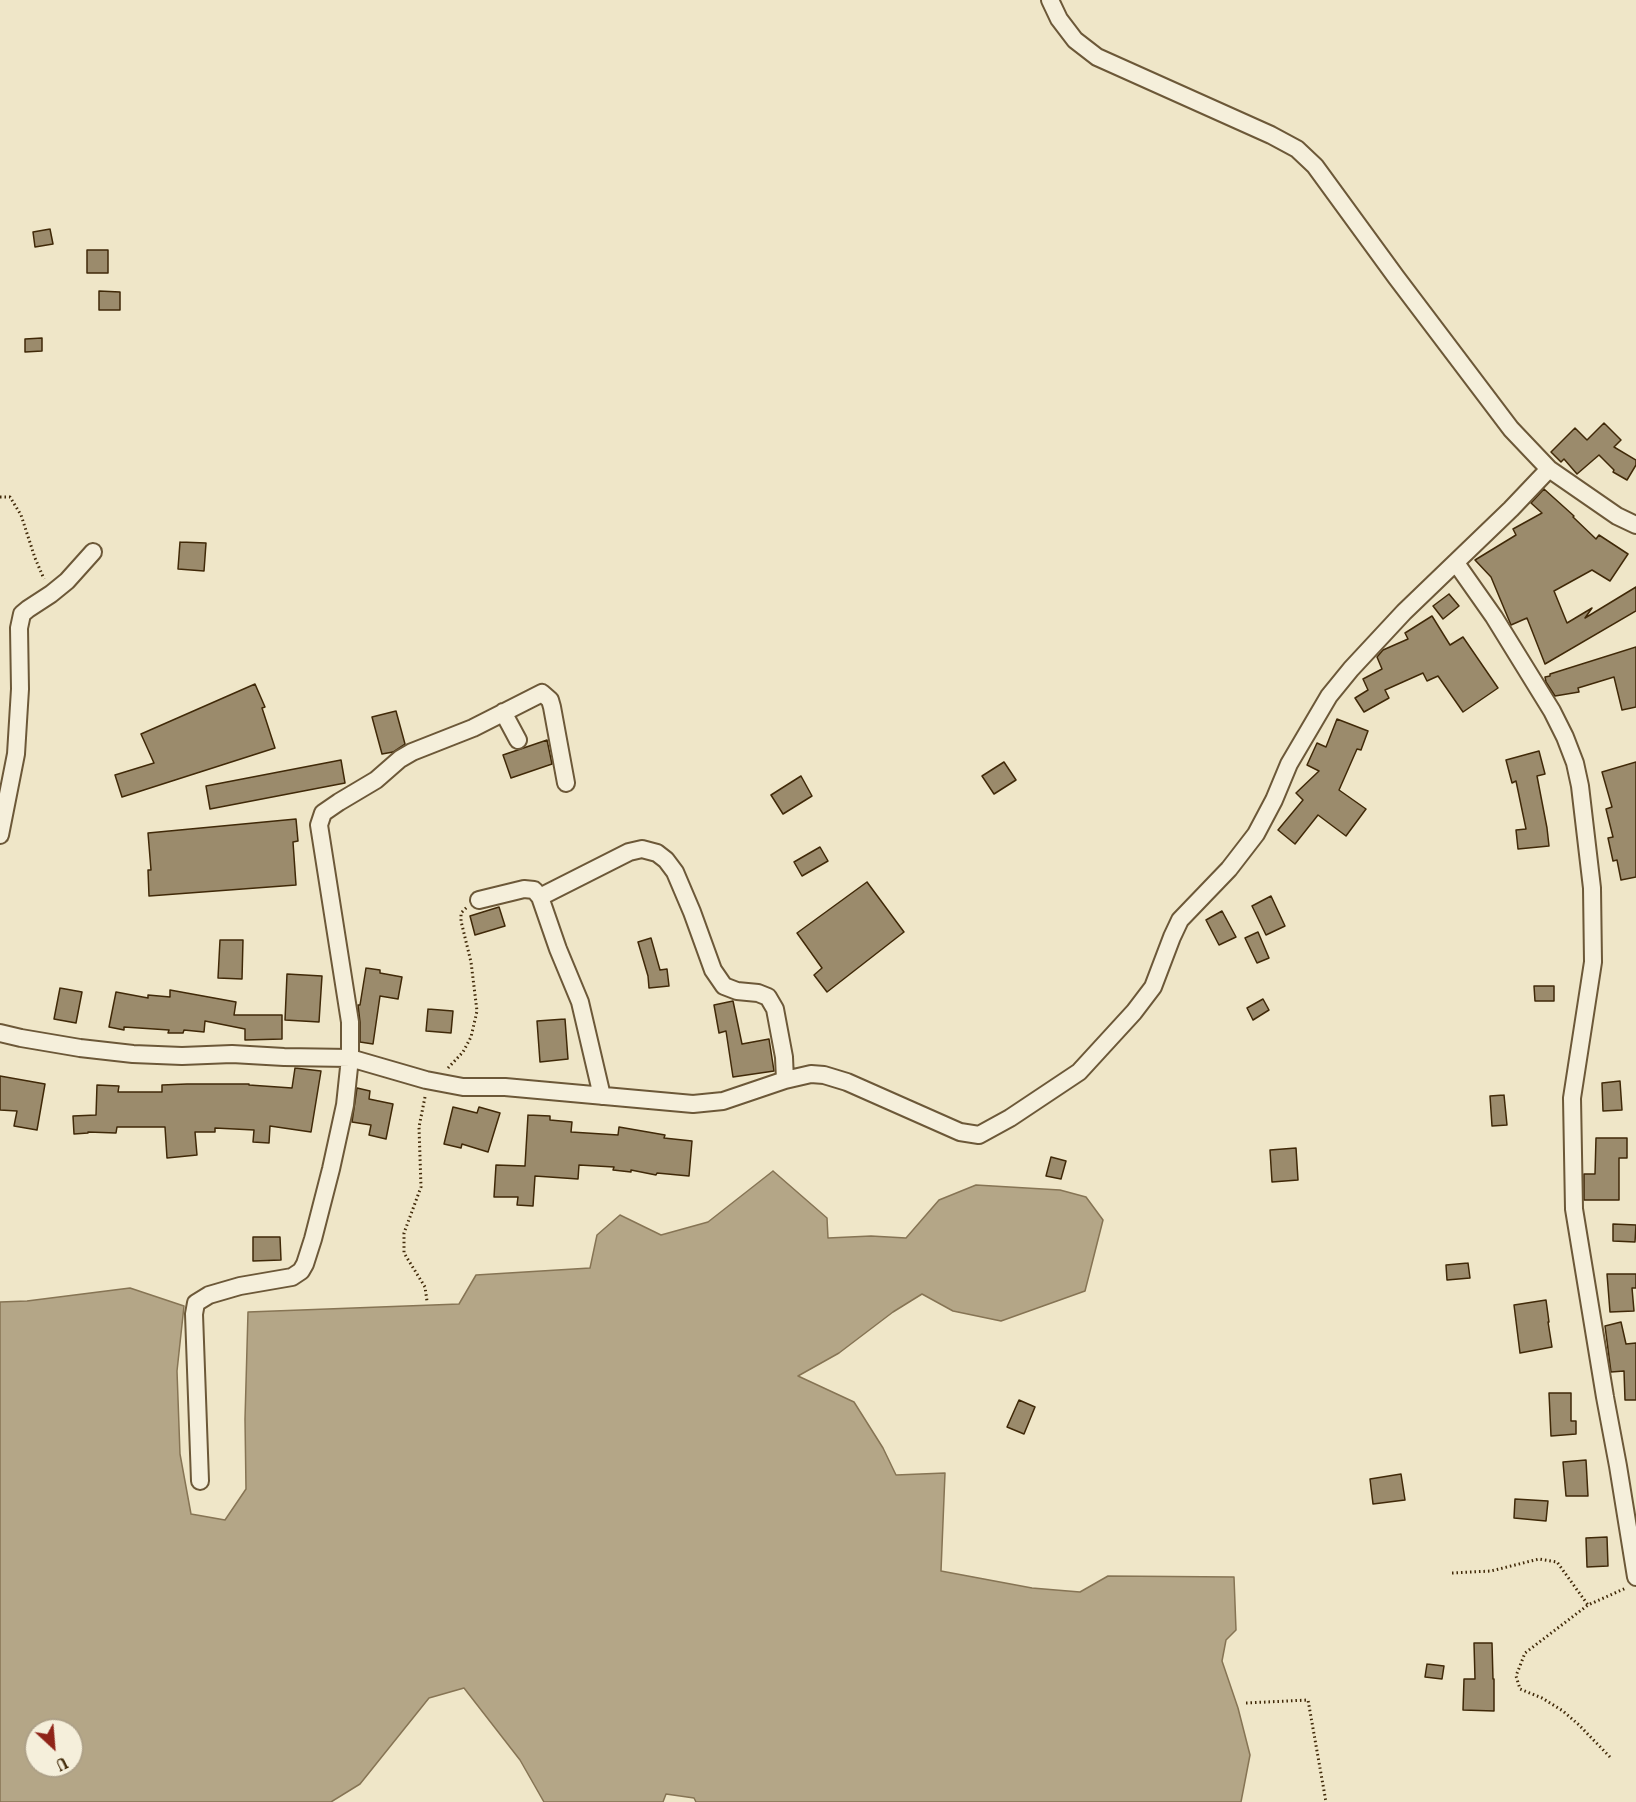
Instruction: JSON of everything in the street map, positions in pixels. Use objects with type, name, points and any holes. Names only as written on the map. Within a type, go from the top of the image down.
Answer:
[{"type":"street","points":[[1050,0],[1059,19],[1075,40],[1097,57],[1297,149],[1315,166],[1511,429],[1549,469],[1617,516],[1636,525]]},
{"type":"street","points":[[0,1033],[80,1048],[133,1054],[182,1056],[232,1054],[350,1058],[430,1081],[463,1087],[505,1087],[693,1104],[723,1101],[785,1080],[811,1074],[824,1074],[960,1132],[979,1135],[1010,1118],[1079,1071],[1134,1012],[1153,987],[1180,920],[1229,869],[1256,834],[1289,764],[1329,696],[1404,612],[1549,469]]},
{"type":"street","points":[[0,835],[2,813],[16,754],[20,689],[19,628],[22,614],[66,581],[93,552]]},
{"type":"street","points":[[1456,563],[1494,617],[1551,711],[1572,754],[1580,786],[1592,888],[1593,962],[1572,1098],[1574,1209],[1631,1583]]},
{"type":"street","points":[[200,1481],[194,1314],[196,1303],[209,1295],[240,1286],[292,1277],[300,1271],[305,1264],[313,1239],[345,1105],[350,1058],[350,1022],[319,825],[323,813],[376,780],[400,759],[412,752],[473,728],[542,693],[550,700],[566,783]]},
{"type":"street","points":[[503,712],[518,741]]},
{"type":"street","points":[[540,897],[629,852],[642,849],[666,860],[675,872],[713,970],[724,986],[768,997],[775,1009],[784,1057],[785,1080]]},
{"type":"street","points":[[479,900],[524,888],[534,890],[540,897],[580,1002],[602,1096]]},
{"type":"path","points":[[0,497],[10,497],[21,515],[35,558],[51,594]]},
{"type":"path","points":[[427,1301],[425,1287],[404,1252],[404,1233],[421,1187],[419,1127],[430,1081],[463,1052],[471,1037],[477,1011],[471,962],[461,913],[479,900]]},
{"type":"path","points":[[1452,1573],[1491,1571],[1539,1559],[1557,1562],[1588,1605]]},
{"type":"path","points":[[1610,1757],[1563,1711],[1542,1698],[1520,1689],[1516,1676],[1526,1653],[1588,1605],[1631,1583]]},
{"type":"path","points":[[1246,1703],[1308,1700],[1326,1802]]},
{"type":"shaded area","points":[[773,1171],[827,1218],[828,1238],[871,1236],[906,1238],[939,1200],[976,1185],[1060,1190],[1086,1197],[1103,1220],[1085,1291],[1001,1321],[953,1311],[922,1294],[893,1312],[839,1353],[798,1376],[854,1402],[883,1448],[896,1475],[945,1473],[941,1571],[1032,1588],[1080,1592],[1108,1576],[1234,1577],[1236,1630],[1226,1640],[1222,1661],[1238,1708],[1250,1755],[1241,1802],[696,1802],[694,1798],[666,1794],[663,1802],[544,1802],[520,1760],[464,1688],[429,1698],[360,1784],[331,1802],[0,1802],[0,1302],[27,1301],[130,1288],[184,1306],[177,1371],[180,1454],[191,1514],[225,1520],[246,1489],[248,1312],[459,1304],[476,1275],[590,1268],[597,1235],[620,1215],[661,1235],[708,1222]]},
{"type":"building","points":[[50,229],[53,244],[35,247],[33,232]]},
{"type":"building","points":[[87,250],[108,250],[108,273],[87,273]]},
{"type":"building","points":[[99,291],[120,292],[120,310],[99,310]]},
{"type":"building","points":[[42,338],[42,351],[25,352],[25,339]]},
{"type":"building","points":[[1604,423],[1621,440],[1614,447],[1636,460],[1636,465],[1627,480],[1613,472],[1614,470],[1599,455],[1577,474],[1564,459],[1561,462],[1551,452],[1575,428],[1587,440]]},
{"type":"building","points":[[1544,489],[1596,539],[1599,535],[1628,554],[1610,581],[1592,570],[1554,591],[1567,623],[1592,608],[1585,618],[1636,587],[1636,611],[1545,664],[1527,618],[1511,625],[1491,577],[1475,560],[1516,535],[1513,529],[1542,513],[1531,503]]},
{"type":"building","points":[[180,542],[206,543],[204,571],[178,569]]},
{"type":"building","points":[[1449,594],[1459,606],[1443,619],[1433,606]]},
{"type":"building","points":[[1432,616],[1450,645],[1463,637],[1498,688],[1463,712],[1438,676],[1427,681],[1423,673],[1385,690],[1389,698],[1364,712],[1355,698],[1368,690],[1363,679],[1382,669],[1377,657],[1383,650],[1408,639],[1405,633]]},
{"type":"building","points":[[1636,647],[1636,707],[1622,710],[1614,677],[1578,688],[1579,692],[1555,696],[1546,682],[1545,677],[1550,674]]},
{"type":"building","points":[[255,684],[265,707],[262,708],[275,748],[122,797],[115,775],[154,763],[141,734]]},
{"type":"building","points":[[396,711],[405,744],[393,752],[382,754],[372,717]]},
{"type":"building","points":[[1337,719],[1368,731],[1361,750],[1357,749],[1339,790],[1366,809],[1346,836],[1318,815],[1295,844],[1278,830],[1303,800],[1296,793],[1319,771],[1307,765],[1317,743],[1326,747]]},
{"type":"building","points":[[547,740],[552,764],[511,778],[503,755]]},
{"type":"building","points":[[1539,751],[1545,774],[1537,776],[1549,846],[1518,849],[1516,830],[1526,829],[1516,781],[1512,783],[1506,760]]},
{"type":"building","points":[[341,760],[345,783],[210,809],[206,786]]},
{"type":"building","points":[[1004,762],[1016,780],[994,794],[982,776]]},
{"type":"building","points":[[1636,762],[1636,877],[1621,880],[1617,860],[1613,861],[1608,838],[1613,837],[1606,809],[1612,807],[1602,772]]},
{"type":"building","points":[[801,776],[812,796],[783,814],[771,795]]},
{"type":"building","points":[[296,819],[298,841],[293,842],[296,885],[149,896],[148,870],[151,870],[148,833]]},
{"type":"building","points":[[820,847],[828,861],[802,876],[794,862]]},
{"type":"building","points":[[867,882],[904,932],[827,992],[814,975],[822,968],[797,933]]},
{"type":"building","points":[[1271,896],[1285,926],[1266,935],[1252,906]]},
{"type":"building","points":[[499,907],[505,926],[475,935],[470,916]]},
{"type":"building","points":[[1222,911],[1236,937],[1219,945],[1206,920]]},
{"type":"building","points":[[1258,932],[1269,958],[1257,963],[1245,938]]},
{"type":"building","points":[[651,938],[660,970],[667,969],[669,986],[649,988],[648,976],[638,942]]},
{"type":"building","points":[[220,940],[243,940],[242,979],[218,978]]},
{"type":"building","points":[[366,968],[402,977],[398,999],[380,996],[373,1044],[360,1042],[358,1005],[360,1005]]},
{"type":"building","points":[[287,974],[322,976],[319,1022],[285,1020]]},
{"type":"building","points":[[1534,986],[1554,986],[1554,1001],[1535,1001]]},
{"type":"building","points":[[60,988],[82,992],[76,1023],[54,1019]]},
{"type":"building","points":[[170,990],[236,1002],[234,1015],[282,1015],[282,1039],[245,1040],[245,1029],[205,1021],[204,1032],[184,1030],[183,1033],[168,1033],[169,1030],[124,1027],[124,1030],[109,1027],[116,992],[148,998],[148,995],[170,997]]},
{"type":"building","points":[[1263,999],[1269,1010],[1253,1020],[1247,1008]]},
{"type":"building","points":[[733,1001],[742,1044],[769,1039],[774,1071],[733,1077],[726,1031],[719,1033],[714,1005]]},
{"type":"building","points":[[428,1009],[453,1011],[451,1033],[426,1031]]},
{"type":"building","points":[[565,1019],[568,1059],[540,1062],[537,1021]]},
{"type":"building","points":[[295,1068],[321,1071],[311,1132],[270,1126],[269,1143],[253,1142],[254,1130],[215,1128],[215,1132],[195,1132],[197,1155],[167,1158],[165,1127],[117,1127],[116,1133],[74,1134],[73,1116],[96,1115],[97,1085],[119,1086],[118,1092],[162,1092],[162,1085],[187,1084],[249,1084],[292,1088]]},
{"type":"building","points":[[0,1076],[45,1084],[37,1130],[14,1126],[17,1111],[0,1110]]},
{"type":"building","points":[[1620,1081],[1622,1110],[1603,1111],[1602,1083]]},
{"type":"building","points":[[357,1088],[370,1091],[369,1099],[393,1104],[386,1139],[369,1135],[371,1125],[352,1122]]},
{"type":"building","points":[[1504,1095],[1507,1125],[1492,1126],[1490,1096]]},
{"type":"building","points":[[453,1107],[477,1113],[479,1107],[500,1113],[488,1152],[462,1144],[461,1148],[444,1144]]},
{"type":"building","points":[[528,1115],[550,1116],[550,1120],[572,1122],[571,1132],[618,1135],[619,1127],[665,1135],[664,1138],[692,1141],[689,1176],[657,1173],[656,1175],[631,1170],[631,1172],[613,1170],[614,1167],[579,1165],[578,1179],[535,1176],[533,1206],[517,1205],[518,1197],[494,1197],[496,1165],[525,1166]]},
{"type":"building","points":[[1596,1138],[1627,1138],[1627,1158],[1619,1158],[1619,1200],[1584,1200],[1584,1174],[1595,1174]]},
{"type":"building","points":[[1296,1148],[1298,1180],[1272,1182],[1270,1150]]},
{"type":"building","points":[[1051,1157],[1066,1161],[1061,1179],[1046,1176]]},
{"type":"building","points":[[1613,1224],[1636,1225],[1635,1242],[1613,1241]]},
{"type":"building","points":[[253,1237],[280,1237],[281,1260],[253,1261]]},
{"type":"building","points":[[1468,1263],[1470,1278],[1447,1280],[1446,1265]]},
{"type":"building","points":[[1607,1274],[1636,1274],[1636,1288],[1632,1288],[1634,1311],[1610,1312]]},
{"type":"building","points":[[1546,1300],[1552,1347],[1520,1353],[1514,1305]]},
{"type":"building","points":[[1621,1322],[1626,1344],[1636,1343],[1636,1400],[1625,1400],[1624,1371],[1611,1372],[1605,1326]]},
{"type":"building","points":[[1549,1393],[1571,1393],[1571,1421],[1576,1421],[1576,1434],[1551,1436]]},
{"type":"building","points":[[1019,1400],[1035,1407],[1024,1434],[1007,1427]]},
{"type":"building","points":[[1586,1460],[1588,1496],[1566,1496],[1563,1462]]},
{"type":"building","points":[[1401,1474],[1405,1500],[1373,1504],[1370,1479]]},
{"type":"building","points":[[1515,1499],[1548,1501],[1546,1521],[1514,1518]]},
{"type":"building","points":[[1607,1537],[1608,1566],[1587,1567],[1586,1538]]},
{"type":"building","points":[[1474,1643],[1492,1643],[1494,1711],[1463,1710],[1464,1679],[1475,1679]]},
{"type":"building","points":[[1427,1664],[1444,1666],[1442,1679],[1425,1677]]}]
